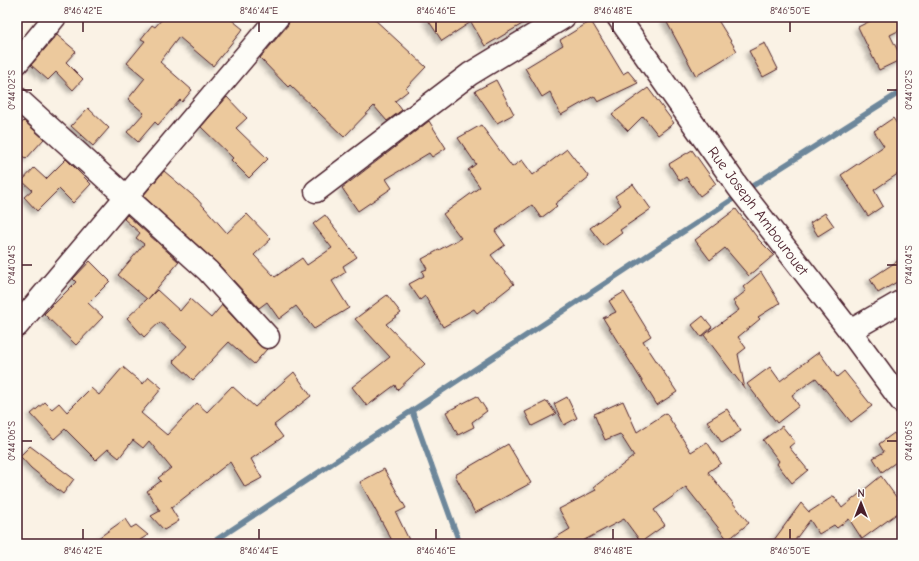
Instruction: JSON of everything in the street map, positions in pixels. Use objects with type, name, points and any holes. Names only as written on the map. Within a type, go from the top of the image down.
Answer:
[{"type":"street","points":[[17,63],[55,17]]},
{"type":"street","points":[[17,326],[278,17]]},
{"type":"street","points":[[316,191],[470,74],[564,17]]},
{"type":"street","name":"Rue Joseph Ambourouet","points":[[618,17],[744,195],[850,331],[902,402]]},
{"type":"street","points":[[17,98],[208,271],[268,337]]},
{"type":"street","points":[[850,331],[902,301]]},
{"type":"building","points":[[164,17],[228,17],[243,29],[213,66],[179,37],[160,62],[192,90],[182,102],[180,100],[158,125],[155,122],[138,142],[127,132],[144,113],[128,99],[145,78],[127,63],[145,41],[141,39],[152,25],[155,27]]},
{"type":"building","points":[[290,17],[372,17],[426,67],[406,88],[408,91],[395,101],[402,110],[387,121],[374,106],[344,137],[290,85],[288,87],[260,58],[288,25]]},
{"type":"building","points":[[426,17],[534,17],[485,46],[471,22],[442,41]]},
{"type":"building","points":[[664,17],[716,17],[737,51],[696,76]]},
{"type":"building","points":[[878,17],[902,17],[902,29],[890,35],[902,59],[879,70],[858,27]]},
{"type":"building","points":[[591,21],[623,74],[628,71],[638,83],[598,102],[594,96],[561,115],[550,92],[542,97],[525,68],[563,45],[560,40]]},
{"type":"building","points":[[57,35],[76,51],[66,62],[83,79],[73,90],[56,72],[48,80],[31,65]]},
{"type":"building","points":[[765,43],[778,69],[763,77],[749,51]]},
{"type":"building","points":[[496,80],[514,114],[497,123],[475,91]]},
{"type":"building","points":[[648,88],[674,123],[658,135],[643,116],[628,131],[612,114]]},
{"type":"building","points":[[227,97],[247,118],[236,128],[268,159],[249,178],[231,160],[233,158],[201,127]]},
{"type":"building","points":[[88,108],[109,128],[93,146],[71,126]]},
{"type":"building","points":[[893,118],[902,131],[902,171],[874,190],[883,206],[868,216],[841,175],[884,146],[874,131]]},
{"type":"building","points":[[24,121],[44,139],[26,159],[17,151],[17,128]]},
{"type":"building","points":[[429,121],[446,148],[432,157],[429,153],[386,179],[392,188],[358,211],[342,188]]},
{"type":"building","points":[[481,125],[512,167],[522,160],[533,175],[567,149],[589,177],[555,204],[557,206],[541,218],[532,205],[495,231],[505,245],[491,255],[514,284],[477,313],[474,309],[443,327],[425,296],[420,300],[409,284],[424,276],[422,271],[427,269],[422,259],[461,238],[443,214],[480,187],[468,170],[476,164],[458,138]]},
{"type":"building","points":[[692,150],[716,184],[700,196],[686,177],[680,181],[669,164]]},
{"type":"building","points":[[66,159],[91,184],[73,203],[59,189],[37,211],[24,197],[32,190],[22,181],[34,168],[46,179]]},
{"type":"building","points":[[164,171],[197,199],[227,233],[247,214],[271,239],[254,255],[275,277],[302,258],[307,265],[332,248],[313,224],[325,215],[357,257],[343,266],[346,272],[332,281],[349,308],[314,329],[296,306],[279,319],[267,302],[259,308],[216,262],[143,196]]},
{"type":"building","points":[[633,184],[651,209],[620,230],[622,233],[604,246],[590,228],[621,205],[615,196]]},
{"type":"building","points":[[736,209],[759,240],[774,255],[749,276],[725,248],[710,260],[695,240]]},
{"type":"building","points":[[825,213],[834,226],[818,236],[810,223]]},
{"type":"building","points":[[127,215],[179,262],[148,299],[157,290],[180,311],[190,299],[211,318],[222,305],[259,345],[267,349],[254,364],[229,342],[193,380],[173,361],[187,346],[160,322],[144,337],[127,318],[147,299],[118,275],[144,244],[136,238],[140,233],[124,219]]},
{"type":"building","points":[[902,258],[902,279],[878,293],[870,279]]},
{"type":"building","points":[[90,261],[110,281],[88,303],[103,317],[76,345],[44,314],[76,282],[73,279]]},
{"type":"building","points":[[761,272],[780,303],[758,317],[760,319],[738,337],[746,348],[738,354],[745,389],[704,335],[739,310],[733,301],[746,291],[743,287]]},
{"type":"building","points":[[624,292],[651,336],[643,341],[677,392],[657,405],[603,318],[616,312],[609,301]]},
{"type":"building","points":[[387,295],[401,313],[386,324],[425,364],[397,390],[395,385],[367,406],[352,387],[390,357],[355,319]]},
{"type":"building","points":[[703,316],[712,327],[701,337],[692,325]]},
{"type":"building","points":[[819,352],[837,377],[844,371],[872,406],[851,422],[816,378],[792,395],[799,406],[777,423],[747,384],[770,367],[780,381]]},
{"type":"building","points":[[123,367],[143,384],[149,377],[162,388],[141,413],[167,435],[197,403],[207,412],[232,386],[255,407],[294,372],[311,396],[274,425],[283,437],[251,459],[262,478],[245,487],[230,462],[171,508],[179,521],[164,530],[151,516],[160,511],[147,491],[161,481],[158,478],[171,468],[149,441],[143,448],[133,440],[119,458],[108,449],[96,460],[65,429],[54,439],[31,414],[45,402],[52,409],[59,403],[67,412],[91,388],[99,395]]},
{"type":"building","points":[[477,396],[487,411],[472,422],[474,427],[458,435],[446,412]]},
{"type":"building","points":[[567,397],[577,418],[564,425],[554,404]]},
{"type":"building","points":[[547,401],[556,414],[532,426],[525,412]]},
{"type":"building","points":[[623,401],[637,432],[666,413],[691,452],[707,442],[721,463],[708,472],[749,523],[728,540],[686,487],[654,510],[665,525],[641,542],[624,519],[577,544],[545,544],[570,529],[559,509],[596,490],[594,487],[634,456],[620,434],[605,440],[594,414]]},
{"type":"building","points":[[727,409],[741,431],[722,443],[707,421]]},
{"type":"building","points":[[782,426],[795,442],[789,447],[808,470],[792,483],[777,464],[779,461],[763,440]]},
{"type":"building","points":[[894,433],[902,443],[902,458],[882,472],[873,458],[884,452],[879,444]]},
{"type":"building","points":[[508,444],[531,483],[475,513],[455,475]]},
{"type":"building","points":[[30,446],[74,479],[63,494],[31,468],[20,456]]},
{"type":"building","points":[[384,469],[406,508],[396,513],[411,544],[394,544],[360,482]]},
{"type":"building","points":[[881,476],[902,505],[902,510],[862,539],[849,519],[837,528],[834,525],[819,534],[810,520],[792,544],[771,544],[801,503],[809,512],[834,496],[842,508]]},
{"type":"building","points":[[125,519],[131,528],[136,525],[148,535],[140,540],[143,544],[90,544]]},
{"type":"waterway","points":[[746,190],[902,91]]},
{"type":"waterway","points":[[210,544],[739,195]]},
{"type":"waterway","points":[[412,411],[460,544]]}]
